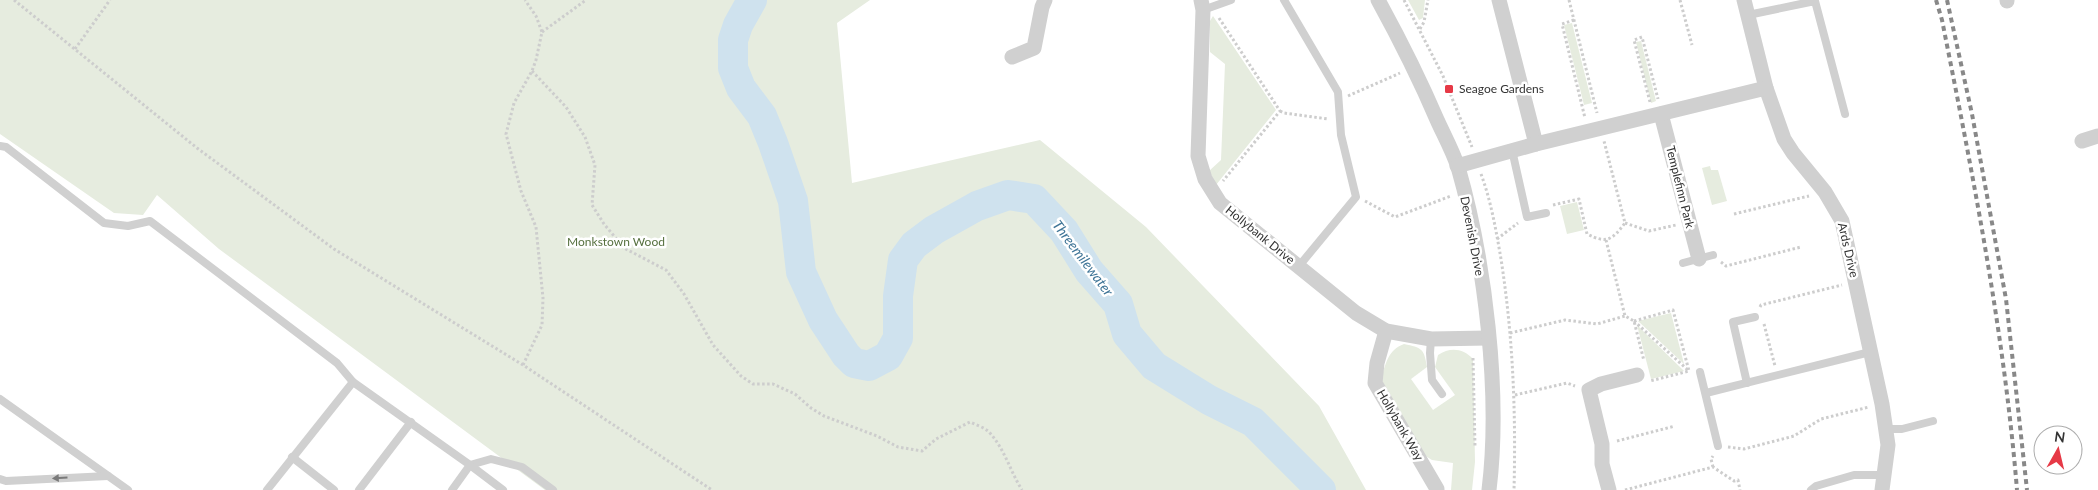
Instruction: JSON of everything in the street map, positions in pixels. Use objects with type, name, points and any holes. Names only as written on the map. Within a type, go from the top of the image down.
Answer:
[{"type":"street","points":[[1012,57],[1034,48],[1042,6],[1045,0]]},
{"type":"street","name":"Devenish Drive","points":[[1378,0],[1414,67],[1458,166],[1475,245],[1480,338],[1492,394],[1493,461],[1489,490]]},
{"type":"street","points":[[1499,0],[1536,144]]},
{"type":"street","name":"Ards Drive","points":[[1744,0],[1766,88],[1784,139],[1825,192],[1842,221],[1886,429],[1888,445],[1883,482]]},
{"type":"street","name":"Hollybank Drive","points":[[1205,6],[1198,156],[1205,179],[1220,203],[1356,313],[1386,330],[1431,338],[1480,338]]},
{"type":"street","points":[[1458,166],[1512,150],[1766,88]]},
{"type":"street","name":"Templefinn Park","points":[[1657,115],[1688,222],[1706,257]]},
{"type":"street","points":[[2082,141],[2098,136]]},
{"type":"street","name":"Hollybank Way","points":[[1386,330],[1377,364],[1375,383],[1437,489]]},
{"type":"street","points":[[1609,490],[1602,464],[1602,444],[1589,390],[1601,384],[1636,375]]},
{"type":"lane","points":[[1205,6],[1231,0]]},
{"type":"lane","points":[[1284,0],[1338,92],[1341,135],[1356,197],[1299,266]]},
{"type":"lane","points":[[1748,15],[1815,1],[1845,114]]},
{"type":"lane","points":[[0,146],[6,147],[104,223],[128,226],[150,221],[337,363],[353,382],[504,490]]},
{"type":"lane","points":[[1512,150],[1527,217],[1546,213]]},
{"type":"lane","points":[[1683,263],[1706,257]]},
{"type":"lane","points":[[1747,383],[1733,322],[1755,316]]},
{"type":"lane","points":[[1431,338],[1432,380],[1442,394]]},
{"type":"lane","points":[[1706,393],[1870,352]]},
{"type":"lane","points":[[1700,372],[1718,446]]},
{"type":"lane","points":[[267,490],[353,382]]},
{"type":"lane","points":[[0,400],[128,490]]},
{"type":"lane","points":[[1886,429],[1902,428],[1934,421]]},
{"type":"lane","points":[[360,490],[411,422]]},
{"type":"lane","points":[[292,457],[334,490]]},
{"type":"lane","points":[[452,490],[470,465],[491,459],[522,467],[553,490]]},
{"type":"lane","points":[[1811,490],[1816,486],[1854,475],[1883,482]]},
{"type":"lane","points":[[0,479],[6,481],[108,476]]},
{"type":"path","points":[[14,0],[197,148],[334,249],[523,365],[712,490]]},
{"type":"path","points":[[75,49],[110,0]]},
{"type":"path","points":[[523,365],[542,325],[542,281],[536,227],[521,191],[506,134],[514,103],[532,71],[542,32],[536,16],[525,0]]},
{"type":"path","points":[[542,32],[579,7],[586,0]]},
{"type":"path","points":[[1420,29],[1424,22],[1428,0]]},
{"type":"path","points":[[1569,0],[1594,130]]},
{"type":"path","points":[[1680,0],[1692,45]]},
{"type":"path","points":[[1205,6],[1280,111],[1339,120]]},
{"type":"path","points":[[1574,20],[1562,24],[1625,223]]},
{"type":"path","points":[[1642,37],[1657,115],[1634,40],[1642,37]]},
{"type":"path","points":[[1338,100],[1414,67]]},
{"type":"path","points":[[532,71],[566,107],[584,137],[594,165],[592,205],[604,224],[624,248],[666,270],[684,294],[713,345],[741,376],[753,384],[774,384],[795,394],[824,416],[877,436],[898,447],[922,452],[936,439],[970,422],[987,430],[1002,450],[1022,490]]},
{"type":"path","points":[[1213,193],[1280,111]]},
{"type":"path","points":[[1356,197],[1395,216],[1463,191]]},
{"type":"path","points":[[1734,214],[1825,192]]},
{"type":"path","points":[[1546,213],[1552,205],[1579,199],[1587,234],[1598,239],[1606,240],[1616,234],[1625,223]]},
{"type":"path","points":[[1497,239],[1527,217]]},
{"type":"path","points":[[1625,223],[1649,232],[1688,222]]},
{"type":"path","points":[[1606,240],[1625,316]]},
{"type":"path","points":[[1706,257],[1726,266],[1801,247]]},
{"type":"path","points":[[1777,375],[1764,323],[1755,316],[1761,305],[1855,282]]},
{"type":"path","points":[[1634,321],[1672,310],[1689,371]]},
{"type":"path","points":[[1510,333],[1565,320],[1597,324],[1625,316],[1634,321],[1689,371]]},
{"type":"path","points":[[1634,321],[1644,360],[1636,375],[1651,382],[1689,371],[1700,372]]},
{"type":"path","points":[[1475,452],[1480,338]]},
{"type":"path","points":[[1515,395],[1567,383],[1589,390]]},
{"type":"path","points":[[1718,446],[1744,449],[1794,436],[1821,419],[1882,404]]},
{"type":"path","points":[[1602,444],[1675,426]]},
{"type":"path","points":[[1625,490],[1713,467],[1734,481],[1738,480],[1740,490]]},
{"type":"green space","name":"Monkstown Wood","points":[[0,0],[870,0],[837,23],[852,183],[1040,140],[1146,227],[1319,406],[1366,490],[545,490],[219,249],[157,195],[143,215],[114,213],[0,134]]},
{"type":"green space","points":[[1408,0],[1425,0],[1423,18],[1419,20]]},
{"type":"green space","points":[[1213,16],[1276,110],[1216,185],[1209,171],[1221,160],[1225,64],[1210,52],[1210,21]]},
{"type":"green space","points":[[1572,23],[1592,103],[1584,105],[1564,25]]},
{"type":"green space","points":[[1641,41],[1656,101],[1651,103],[1636,42]]},
{"type":"green space","points":[[1710,166],[1711,170],[1718,170],[1727,201],[1712,205],[1702,168]]},
{"type":"green space","points":[[1577,202],[1584,230],[1567,234],[1560,206]]},
{"type":"green space","points":[[1671,313],[1684,364],[1638,321]]},
{"type":"green space","points":[[1637,325],[1684,371],[1651,379]]},
{"type":"green space","points":[[1404,344],[1418,348],[1425,356],[1427,367],[1411,379],[1433,410],[1455,395],[1435,367],[1438,355],[1443,352],[1456,350],[1469,355],[1473,359],[1475,462],[1472,490],[1451,490],[1453,463],[1432,460],[1424,455],[1381,379],[1391,353]]},
{"type":"waterway","name":"Threemilewater","points":[[752,0],[738,25],[733,40],[733,68],[741,88],[762,116],[793,201],[801,272],[823,320],[846,355],[854,363],[869,366],[888,356],[898,338],[898,296],[903,260],[914,245],[934,230],[977,206],[1008,195],[1034,199],[1064,231],[1089,271],[1118,304],[1127,334],[1154,366],[1209,400],[1253,422],[1321,490]]},
{"type":"railway","points":[[1936,0],[1954,79],[1996,313],[2017,490]]},
{"type":"railway","points":[[1947,0],[1972,114],[2006,299],[2027,490]]},
{"type":"place","name":"Seagoe Gardens","points":[[1449,89]]}]
